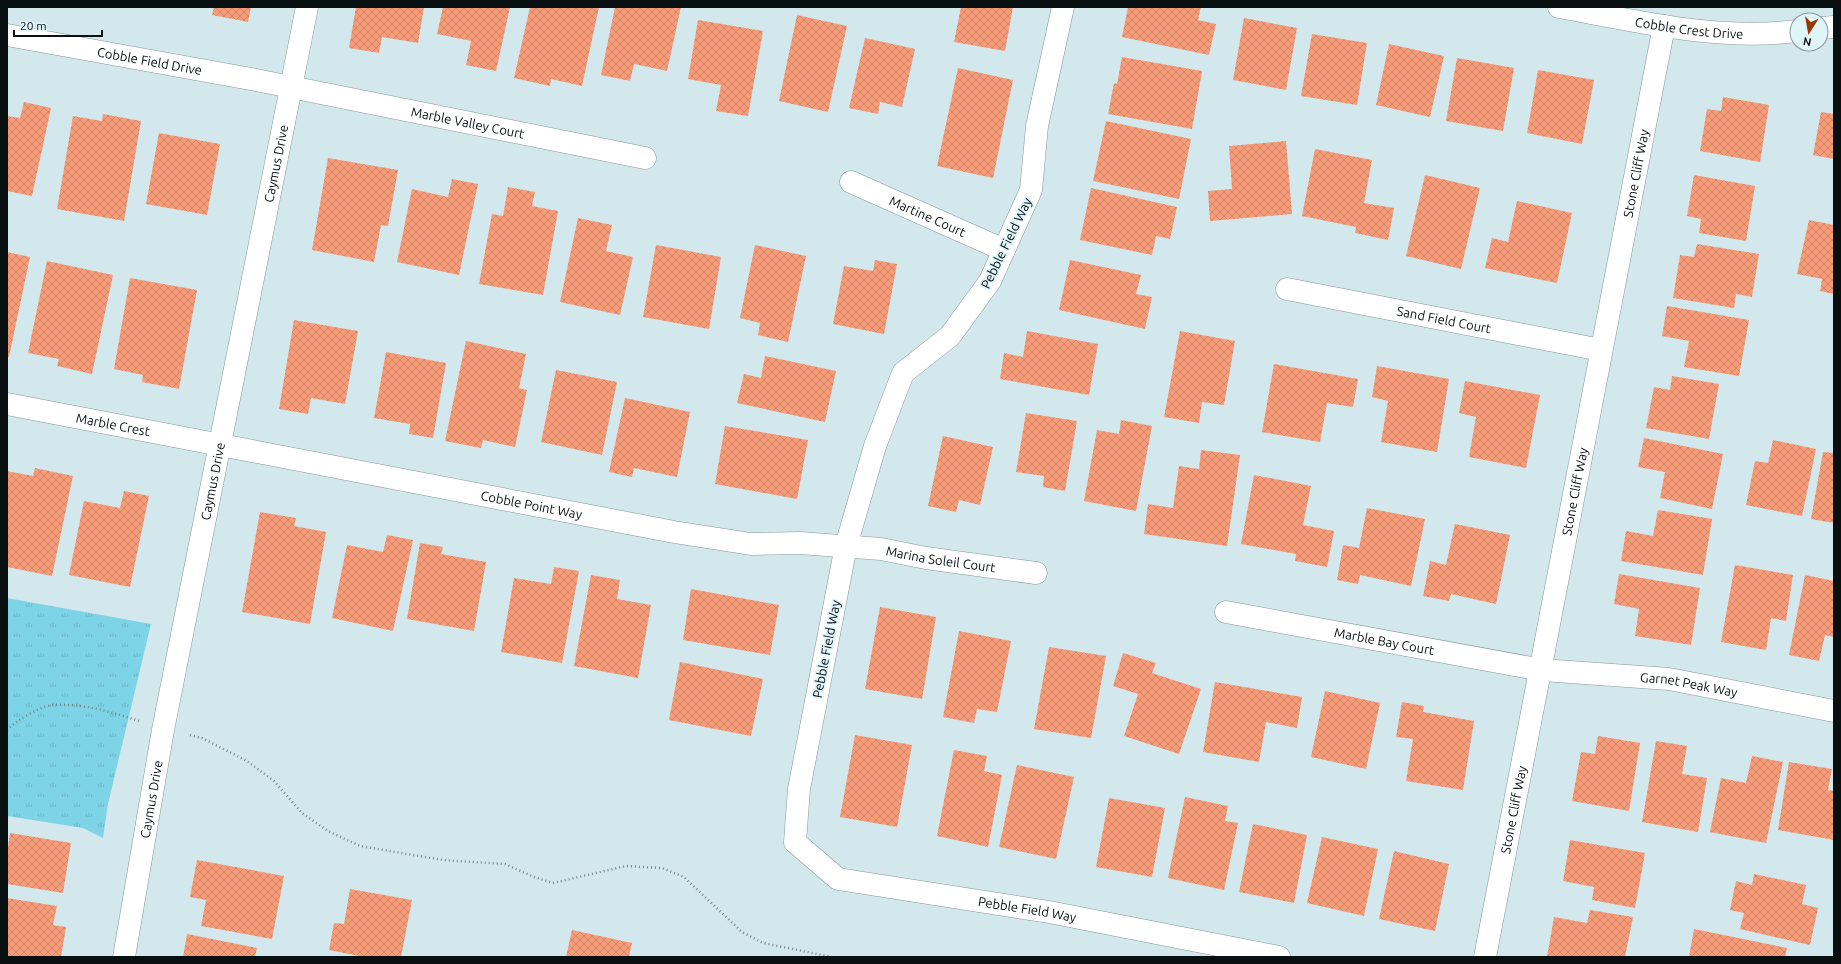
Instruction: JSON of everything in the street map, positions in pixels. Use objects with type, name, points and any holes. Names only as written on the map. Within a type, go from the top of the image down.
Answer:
[{"type":"street","name":"Caymus Drive","points":[[124,957],[163,730],[307,7]]},
{"type":"street","name":"Pebble Field Way","points":[[1063,7],[1037,126],[1031,190],[990,281],[950,336],[903,373],[875,446],[846,546],[799,789],[795,842],[838,879],[1049,912],[1279,957]]},
{"type":"street","name":"Cobble Crest Drive","points":[[1558,7],[1664,26],[1722,33],[1766,35],[1789,32]]},
{"type":"street","name":"Stone Cliff Way","points":[[1485,957],[1542,670],[1664,26]]},
{"type":"street","name":"Cobble Field Drive","points":[[7,35],[292,87]]},
{"type":"street","name":"Marble Valley Court","points":[[292,87],[645,158]]},
{"type":"street","name":"Martine Court","points":[[851,182],[1004,250]]},
{"type":"street","name":"Sand Field Court","points":[[1287,290],[1602,350]]},
{"type":"street","name":"Marble Crest","points":[[7,404],[220,444]]},
{"type":"street","name":"Cobble Point Way","points":[[220,444],[674,532],[751,544],[800,543],[823,546],[846,546]]},
{"type":"street","name":"Marina Soleil Court","points":[[846,546],[881,549],[926,558],[1036,573]]},
{"type":"street","name":"Marble Bay Court","points":[[1226,612],[1542,670]]},
{"type":"street","name":"Garnet Peak Way","points":[[1542,670],[1669,679],[1834,711]]},
{"type":"path","points":[[7,730],[17,720],[52,705],[101,709],[163,730],[202,738],[247,761],[274,781],[302,813],[328,831],[360,846],[443,860],[505,864],[534,877],[553,883],[626,866],[662,868],[684,877],[742,932],[763,943],[832,957]]},
{"type":"green space","points":[[7,598],[151,624],[108,804],[103,838],[83,828],[7,816]]},
{"type":"building","points":[[214,7],[251,7],[248,22],[212,15]]},
{"type":"building","points":[[356,7],[424,7],[418,43],[382,37],[379,53],[349,48]]},
{"type":"building","points":[[443,7],[510,7],[496,71],[466,65],[471,41],[437,34]]},
{"type":"building","points":[[530,7],[599,7],[582,86],[551,79],[550,86],[514,78]]},
{"type":"building","points":[[615,7],[681,7],[667,71],[634,64],[630,81],[601,75]]},
{"type":"building","points":[[961,7],[1013,7],[1005,51],[954,42]]},
{"type":"building","points":[[1128,7],[1201,7],[1198,20],[1216,24],[1209,55],[1122,37]]},
{"type":"building","points":[[797,15],[847,26],[828,112],[779,101]]},
{"type":"building","points":[[1244,18],[1297,28],[1286,90],[1233,80]]},
{"type":"building","points":[[698,20],[763,31],[748,116],[716,111],[721,85],[688,79]]},
{"type":"building","points":[[1312,34],[1367,43],[1357,105],[1301,96]]},
{"type":"building","points":[[865,38],[915,49],[902,107],[880,102],[878,114],[849,108]]},
{"type":"building","points":[[1389,44],[1444,56],[1430,117],[1376,105]]},
{"type":"building","points":[[1122,57],[1202,71],[1192,129],[1108,114],[1114,83],[1117,84]]},
{"type":"building","points":[[1457,58],[1514,68],[1503,131],[1446,121]]},
{"type":"building","points":[[958,68],[1013,80],[993,178],[937,166]]},
{"type":"building","points":[[1538,70],[1594,80],[1582,144],[1527,133]]},
{"type":"building","points":[[1723,97],[1769,105],[1760,162],[1700,151],[1707,109],[1721,111]]},
{"type":"building","points":[[24,102],[51,108],[32,196],[7,191],[7,116],[20,118]]},
{"type":"building","points":[[1821,112],[1834,114],[1834,159],[1813,155]]},
{"type":"building","points":[[103,114],[141,121],[124,221],[57,209],[73,116],[102,121]]},
{"type":"building","points":[[1106,121],[1191,139],[1179,199],[1093,181]]},
{"type":"building","points":[[159,133],[220,144],[207,215],[146,204]]},
{"type":"building","points":[[1286,141],[1292,214],[1210,221],[1208,191],[1232,189],[1229,146]]},
{"type":"building","points":[[1315,149],[1372,160],[1364,203],[1394,208],[1388,240],[1355,233],[1356,227],[1302,216]]},
{"type":"building","points":[[328,158],[398,170],[388,226],[381,225],[374,262],[312,250]]},
{"type":"building","points":[[1425,175],[1480,188],[1461,269],[1406,256]]},
{"type":"building","points":[[1694,175],[1755,186],[1746,241],[1699,233],[1701,219],[1687,216]]},
{"type":"building","points":[[452,179],[478,184],[459,275],[397,262],[412,189],[448,197]]},
{"type":"building","points":[[508,187],[535,192],[532,206],[558,211],[543,295],[479,284],[492,214],[503,216]]},
{"type":"building","points":[[1091,188],[1177,207],[1170,239],[1156,236],[1152,255],[1080,240]]},
{"type":"building","points":[[1517,201],[1572,213],[1557,283],[1485,268],[1492,238],[1508,242]]},
{"type":"building","points":[[578,218],[612,225],[606,251],[633,257],[620,315],[560,302]]},
{"type":"building","points":[[1809,220],[1834,225],[1834,294],[1820,291],[1822,279],[1797,274]]},
{"type":"building","points":[[1697,244],[1759,254],[1752,297],[1736,294],[1734,308],[1673,298],[1680,255],[1694,257]]},
{"type":"building","points":[[656,245],[721,257],[709,329],[643,317]]},
{"type":"building","points":[[755,245],[806,256],[788,342],[758,335],[760,323],[740,318]]},
{"type":"building","points":[[7,252],[30,257],[9,357],[7,357]]},
{"type":"building","points":[[875,260],[897,264],[884,334],[833,324],[844,266],[873,271]]},
{"type":"building","points":[[1070,260],[1141,275],[1136,294],[1152,297],[1145,329],[1059,310]]},
{"type":"building","points":[[47,261],[113,275],[92,374],[57,366],[59,359],[28,353]]},
{"type":"building","points":[[130,278],[197,290],[179,389],[142,382],[143,375],[114,369]]},
{"type":"building","points":[[1667,306],[1749,320],[1739,376],[1684,367],[1689,341],[1662,336]]},
{"type":"building","points":[[294,320],[358,331],[345,404],[311,398],[308,414],[279,409]]},
{"type":"building","points":[[1027,331],[1098,344],[1089,395],[1000,379],[1004,353],[1023,357]]},
{"type":"building","points":[[1180,331],[1235,341],[1224,405],[1202,402],[1199,423],[1164,417]]},
{"type":"building","points":[[466,341],[526,354],[519,388],[527,390],[515,447],[483,440],[481,448],[445,441]]},
{"type":"building","points":[[386,352],[446,363],[433,438],[409,434],[410,424],[374,418]]},
{"type":"building","points":[[765,356],[836,371],[825,422],[737,403],[744,374],[761,378]]},
{"type":"building","points":[[1274,364],[1358,379],[1353,407],[1327,403],[1320,442],[1262,432]]},
{"type":"building","points":[[1377,366],[1449,379],[1437,452],[1381,442],[1388,401],[1372,397]]},
{"type":"building","points":[[556,370],[617,382],[602,455],[541,442]]},
{"type":"building","points":[[1672,376],[1719,384],[1709,439],[1646,428],[1654,387],[1670,390]]},
{"type":"building","points":[[1465,381],[1540,395],[1526,468],[1469,457],[1476,417],[1459,413]]},
{"type":"building","points":[[625,398],[690,412],[677,477],[634,468],[632,477],[609,472]]},
{"type":"building","points":[[1026,413],[1077,421],[1065,491],[1043,487],[1044,476],[1016,472]]},
{"type":"building","points":[[1121,420],[1152,426],[1136,511],[1084,501],[1097,430],[1119,434]]},
{"type":"building","points":[[725,426],[808,440],[797,499],[715,484]]},
{"type":"building","points":[[943,436],[993,447],[980,505],[959,500],[956,512],[928,506]]},
{"type":"building","points":[[1644,438],[1723,454],[1712,509],[1660,498],[1665,472],[1638,467]]},
{"type":"building","points":[[1773,440],[1816,449],[1802,516],[1746,505],[1755,461],[1768,463]]},
{"type":"building","points":[[1201,450],[1240,455],[1227,546],[1144,534],[1148,504],[1173,508],[1179,466],[1199,469]]},
{"type":"building","points":[[1823,452],[1834,453],[1834,523],[1811,519]]},
{"type":"building","points":[[35,468],[73,476],[52,576],[7,567],[7,471],[33,476]]},
{"type":"building","points":[[1254,475],[1311,486],[1303,525],[1334,531],[1327,567],[1295,561],[1296,554],[1241,544]]},
{"type":"building","points":[[124,491],[149,496],[130,587],[69,575],[84,501],[120,508]]},
{"type":"building","points":[[1367,508],[1425,519],[1411,586],[1360,575],[1358,584],[1337,580],[1343,545],[1359,548]]},
{"type":"building","points":[[1658,510],[1712,519],[1703,575],[1621,561],[1626,531],[1653,536]]},
{"type":"building","points":[[260,512],[296,518],[294,526],[326,532],[310,624],[242,612]]},
{"type":"building","points":[[1455,524],[1510,535],[1496,604],[1451,594],[1449,601],[1423,596],[1430,561],[1446,565]]},
{"type":"building","points":[[387,535],[413,540],[393,631],[332,618],[347,545],[383,552]]},
{"type":"building","points":[[420,543],[443,547],[441,554],[486,562],[474,631],[407,619]]},
{"type":"building","points":[[1735,565],[1793,575],[1786,621],[1771,618],[1766,650],[1721,642]]},
{"type":"building","points":[[554,567],[579,571],[562,663],[501,652],[514,578],[551,584]]},
{"type":"building","points":[[1619,574],[1700,588],[1691,645],[1635,636],[1639,609],[1614,604]]},
{"type":"building","points":[[591,575],[620,580],[617,599],[651,605],[638,678],[574,666]]},
{"type":"building","points":[[1805,575],[1834,581],[1834,637],[1825,635],[1819,661],[1789,655]]},
{"type":"building","points":[[691,589],[779,605],[770,655],[683,640]]},
{"type":"building","points":[[880,607],[936,617],[922,699],[865,689]]},
{"type":"building","points":[[959,631],[1011,641],[997,712],[977,709],[974,723],[943,717]]},
{"type":"building","points":[[1049,647],[1106,656],[1091,738],[1034,729]]},
{"type":"building","points":[[1123,653],[1156,663],[1152,673],[1201,689],[1179,754],[1124,736],[1138,694],[1113,686]]},
{"type":"building","points":[[680,662],[763,679],[751,736],[669,720]]},
{"type":"building","points":[[1215,682],[1302,697],[1297,728],[1266,722],[1259,762],[1203,752]]},
{"type":"building","points":[[1325,691],[1380,703],[1366,769],[1311,757]]},
{"type":"building","points":[[1402,702],[1424,706],[1423,712],[1474,721],[1463,790],[1406,781],[1413,739],[1396,737]]},
{"type":"building","points":[[855,735],[912,745],[897,827],[840,817]]},
{"type":"building","points":[[1598,736],[1640,743],[1629,811],[1572,801],[1581,752],[1595,754]]},
{"type":"building","points":[[1656,741],[1687,746],[1682,774],[1707,778],[1698,832],[1642,822]]},
{"type":"building","points":[[954,750],[987,756],[984,771],[1002,775],[988,847],[937,836]]},
{"type":"building","points":[[1752,756],[1783,762],[1766,843],[1710,832],[1721,778],[1746,783]]},
{"type":"building","points":[[1789,762],[1832,769],[1828,790],[1834,791],[1834,840],[1778,830]]},
{"type":"building","points":[[1017,765],[1074,777],[1056,859],[999,847]]},
{"type":"building","points":[[1185,797],[1228,806],[1225,821],[1238,823],[1224,890],[1168,878]]},
{"type":"building","points":[[1109,798],[1165,808],[1152,877],[1096,867]]},
{"type":"building","points":[[1253,824],[1307,835],[1294,903],[1239,892]]},
{"type":"building","points":[[10,833],[71,843],[63,893],[7,884],[7,855]]},
{"type":"building","points":[[1322,837],[1378,849],[1364,916],[1307,903]]},
{"type":"building","points":[[1570,840],[1645,853],[1635,908],[1592,900],[1594,887],[1563,881]]},
{"type":"building","points":[[1394,851],[1449,864],[1435,931],[1379,919]]},
{"type":"building","points":[[197,860],[284,876],[272,939],[201,926],[206,900],[190,897]]},
{"type":"building","points":[[1754,874],[1806,885],[1802,904],[1818,908],[1810,945],[1740,929],[1744,913],[1730,910],[1736,881],[1752,885]]},
{"type":"building","points":[[350,889],[412,900],[401,957],[364,957],[329,950],[334,923],[344,924]]},
{"type":"building","points":[[7,898],[57,906],[53,925],[66,927],[61,957],[7,957]]},
{"type":"building","points":[[1590,910],[1633,917],[1625,957],[1547,957],[1554,917],[1587,923]]},
{"type":"building","points":[[1694,929],[1787,948],[1785,957],[1689,957]]},
{"type":"building","points":[[572,930],[632,943],[629,957],[566,957]]},
{"type":"building","points":[[187,934],[257,948],[255,957],[183,957]]}]
